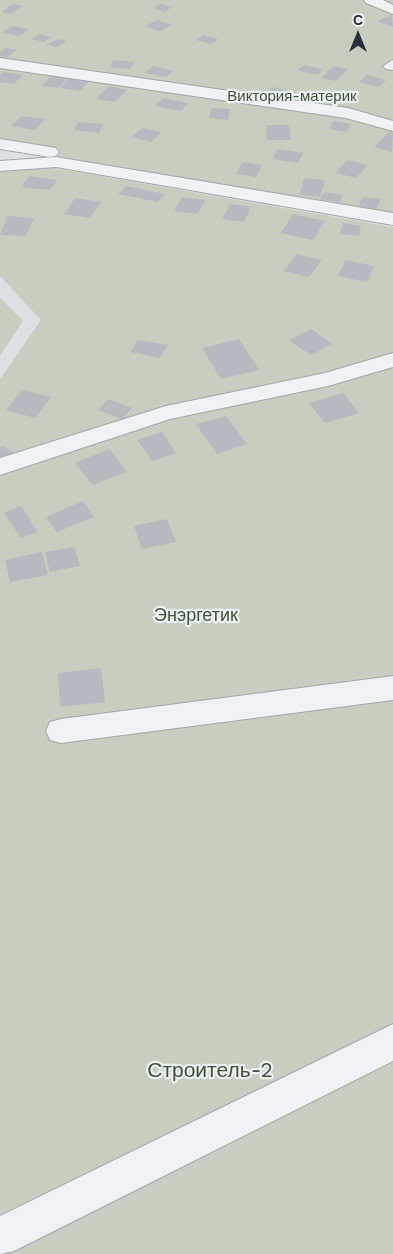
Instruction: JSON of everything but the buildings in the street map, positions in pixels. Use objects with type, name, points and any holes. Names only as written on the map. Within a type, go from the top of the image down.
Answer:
[{"type":"lane","points":[[371,0],[393,10]]},
{"type":"lane","points":[[0,63],[348,113],[393,126]]},
{"type":"lane","points":[[0,144],[54,153],[56,162]]},
{"type":"lane","points":[[0,166],[56,162],[393,219]]},
{"type":"lane","points":[[0,467],[166,412],[328,379],[393,360]]},
{"type":"lane","points":[[61,731],[393,688]]},
{"type":"lane","points":[[0,1237],[393,1042]]},
{"type":"green space","name":"Виктория-материк","points":[[0,0],[393,0],[393,213],[0,148]]},
{"type":"green space","name":"Энэргетик","points":[[42,166],[393,227],[393,1254],[0,1254],[0,379],[41,320],[0,276],[0,171],[3,168]]},
{"type":"green space","points":[[0,298],[23,321],[0,356]]},
{"type":"park label","name":"Строитель-2","points":[[210,1071]]}]
